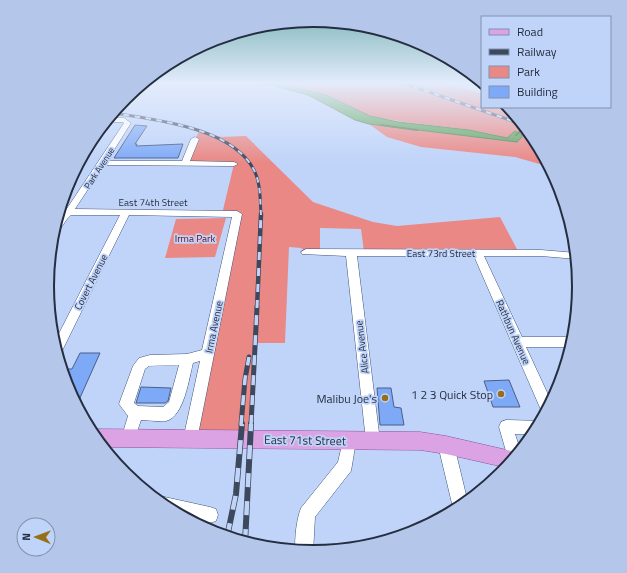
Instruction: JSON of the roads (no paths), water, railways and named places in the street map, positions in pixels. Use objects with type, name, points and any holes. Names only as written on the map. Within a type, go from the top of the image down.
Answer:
[{"type":"main road","name":"East 71st Street","points":[[104,438],[420,441],[508,459]]},
{"type":"street","name":"Park Avenue","points":[[65,214],[102,164],[128,123],[127,121],[114,120]]},
{"type":"street","points":[[185,164],[194,139]]},
{"type":"street","points":[[102,164],[234,164]]},
{"type":"street","name":"East 74th Street","points":[[64,216],[126,213],[237,214]]},
{"type":"street","name":"Covert Avenue","points":[[60,343],[126,213]]},
{"type":"street","name":"Irma Avenue","points":[[190,440],[237,214]]},
{"type":"street","name":"East 73rd Street","points":[[306,252],[478,253],[571,256]]},
{"type":"street","name":"Alice Avenue","points":[[350,252],[373,441]]},
{"type":"street","name":"Rathbun Avenue","points":[[478,253],[545,403]]},
{"type":"street","points":[[517,342],[567,342]]},
{"type":"street","points":[[187,359],[175,405],[172,410],[166,414],[136,413],[130,409],[126,404],[140,366],[144,362],[150,360],[187,359],[196,356],[208,356]]},
{"type":"street","points":[[128,439],[136,413]]},
{"type":"street","points":[[513,453],[506,428],[531,427]]},
{"type":"street","points":[[304,545],[307,514],[345,465],[349,441]]},
{"type":"street","points":[[446,445],[459,501]]},
{"type":"street","points":[[179,508],[210,515]]},
{"type":"waterway","points":[[381,125],[417,130]]},
{"type":"waterway","points":[[516,135],[520,131]]},
{"type":"railway","points":[[480,110],[514,121]]},
{"type":"railway","points":[[119,114],[191,128],[211,135],[229,144],[243,155],[254,170],[259,186],[261,215]]},
{"type":"railway","points":[[257,308],[261,215]]},
{"type":"railway","points":[[251,425],[257,307]]},
{"type":"railway","points":[[241,425],[245,379],[249,357]]},
{"type":"railway","points":[[228,531],[236,494],[242,424]]},
{"type":"railway","points":[[245,537],[251,424]]},
{"type":"place","name":"1 2 3 Quick Stop","points":[[501,394]]},
{"type":"place","name":"Malibu Joe's","points":[[385,398]]},
{"type":"park label","name":"Irma Park","points":[[195,238]]}]
